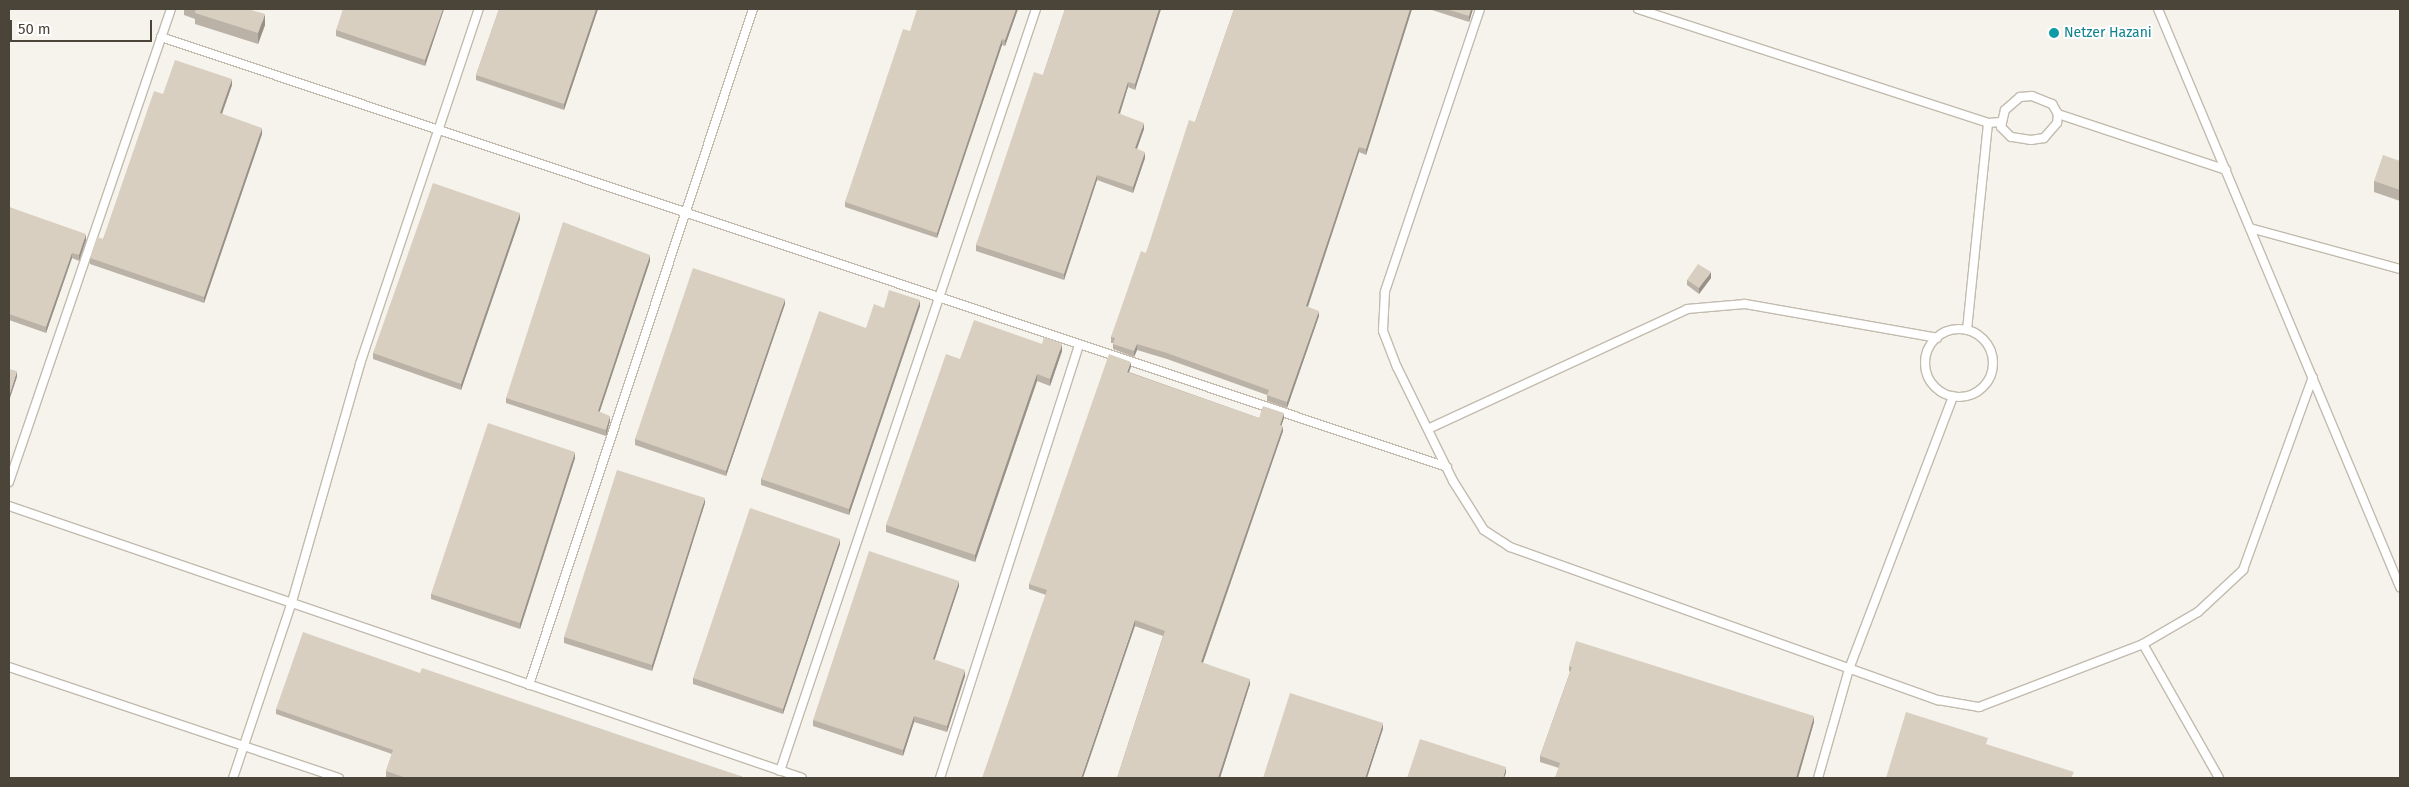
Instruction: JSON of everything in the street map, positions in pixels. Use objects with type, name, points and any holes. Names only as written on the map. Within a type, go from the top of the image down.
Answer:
[{"type":"lane","points":[[9,482],[171,9]]},
{"type":"lane","points":[[233,778],[291,605],[360,364],[479,9]]},
{"type":"lane","points":[[529,685],[753,9]]},
{"type":"lane","points":[[780,771],[1036,9]]},
{"type":"lane","points":[[1480,9],[1385,292],[1383,331],[1397,367],[1430,428],[1448,467],[1484,530],[1510,548],[1938,700],[1979,707],[2143,644],[2198,612],[2243,570],[2313,377]]},
{"type":"lane","points":[[1638,9],[1988,123],[2001,122]]},
{"type":"lane","points":[[2158,9],[2400,587]]},
{"type":"lane","points":[[161,37],[440,128],[1078,346],[1448,467]]},
{"type":"lane","points":[[2020,98],[2042,98],[2052,104],[2058,114],[2057,123],[2044,138],[2031,140],[2011,138],[2001,127],[2001,122],[2005,110],[2020,98]]},
{"type":"lane","points":[[2058,114],[2226,170]]},
{"type":"lane","points":[[1967,330],[1988,123]]},
{"type":"lane","points":[[2250,228],[2400,269]]},
{"type":"lane","points":[[1430,428],[1687,309],[1745,304],[1936,338]]},
{"type":"lane","points":[[1967,330],[1986,341],[1992,354],[1993,368],[1988,381],[1978,391],[1965,396],[1953,396],[1938,390],[1929,379],[1925,365],[1927,351],[1936,338],[1947,331],[1967,330]]},
{"type":"lane","points":[[940,778],[1078,346]]},
{"type":"lane","points":[[1818,778],[1849,669],[1953,396]]},
{"type":"lane","points":[[9,506],[291,605],[802,778]]},
{"type":"lane","points":[[2143,644],[2219,778]]},
{"type":"lane","points":[[9,667],[339,778]]},
{"type":"building","points":[[196,9],[248,9],[265,14],[258,33],[195,13]]},
{"type":"building","points":[[343,9],[443,9],[425,60],[336,30]]},
{"type":"building","points":[[499,9],[596,9],[564,104],[476,75]]},
{"type":"building","points":[[917,9],[1016,9],[1005,40],[1002,39],[937,233],[845,202],[903,29],[910,31]]},
{"type":"building","points":[[1065,9],[1159,9],[1135,84],[1128,82],[1118,113],[1144,123],[1135,148],[1145,152],[1133,187],[1097,175],[1064,274],[976,245],[1034,72],[1043,75]]},
{"type":"building","points":[[1234,9],[1410,9],[1366,149],[1359,147],[1306,306],[1319,311],[1287,402],[1267,395],[1269,390],[1167,353],[1137,344],[1134,351],[1113,344],[1115,338],[1111,337],[1141,251],[1146,253],[1189,120],[1195,122]]},
{"type":"building","points":[[1446,9],[1471,9],[1469,16]]},
{"type":"building","points":[[175,60],[232,79],[220,113],[262,128],[204,297],[90,258],[97,237],[103,239],[154,91],[163,94]]},
{"type":"building","points":[[2383,155],[2400,161],[2400,190],[2374,181]]},
{"type":"building","points":[[433,183],[520,213],[461,384],[373,353]]},
{"type":"building","points":[[9,207],[86,234],[79,255],[72,253],[46,327],[9,314]]},
{"type":"building","points":[[563,222],[650,255],[598,411],[610,416],[606,430],[506,398]]},
{"type":"building","points":[[1698,264],[1711,272],[1699,288],[1687,280]]},
{"type":"building","points":[[693,268],[785,299],[726,471],[635,439]]},
{"type":"building","points":[[889,290],[920,300],[849,509],[761,479],[819,311],[866,328],[874,304],[884,308]]},
{"type":"building","points":[[974,320],[1042,344],[1044,337],[1062,344],[1050,379],[1037,374],[975,555],[886,525],[946,354],[960,359]]},
{"type":"building","points":[[1109,354],[1131,362],[1127,372],[1259,418],[1263,406],[1284,413],[1280,425],[1283,426],[1201,662],[1250,679],[1218,778],[1117,778],[1165,631],[1135,620],[1081,778],[982,778],[1047,590],[1029,584]]},
{"type":"building","points":[[9,369],[17,371],[9,396]]},
{"type":"building","points":[[488,423],[575,452],[520,623],[431,594]]},
{"type":"building","points":[[617,470],[705,498],[652,665],[564,637]]},
{"type":"building","points":[[750,508],[840,539],[783,709],[693,678]]},
{"type":"building","points":[[869,551],[959,581],[933,659],[965,670],[947,726],[914,716],[903,750],[813,720]]},
{"type":"building","points":[[303,632],[420,673],[422,668],[746,778],[406,778],[386,771],[393,750],[276,709]]},
{"type":"building","points":[[1576,641],[1814,716],[1796,778],[1555,778],[1560,763],[1540,756],[1572,667],[1569,666]]},
{"type":"building","points":[[1290,693],[1383,723],[1365,778],[1263,778]]},
{"type":"building","points":[[1906,712],[1988,738],[1986,744],[2074,772],[2071,778],[1886,778]]},
{"type":"building","points":[[1420,739],[1506,767],[1503,778],[1407,778]]},
{"type":"place","name":"Netzer Hazani","points":[[2054,33]]}]
